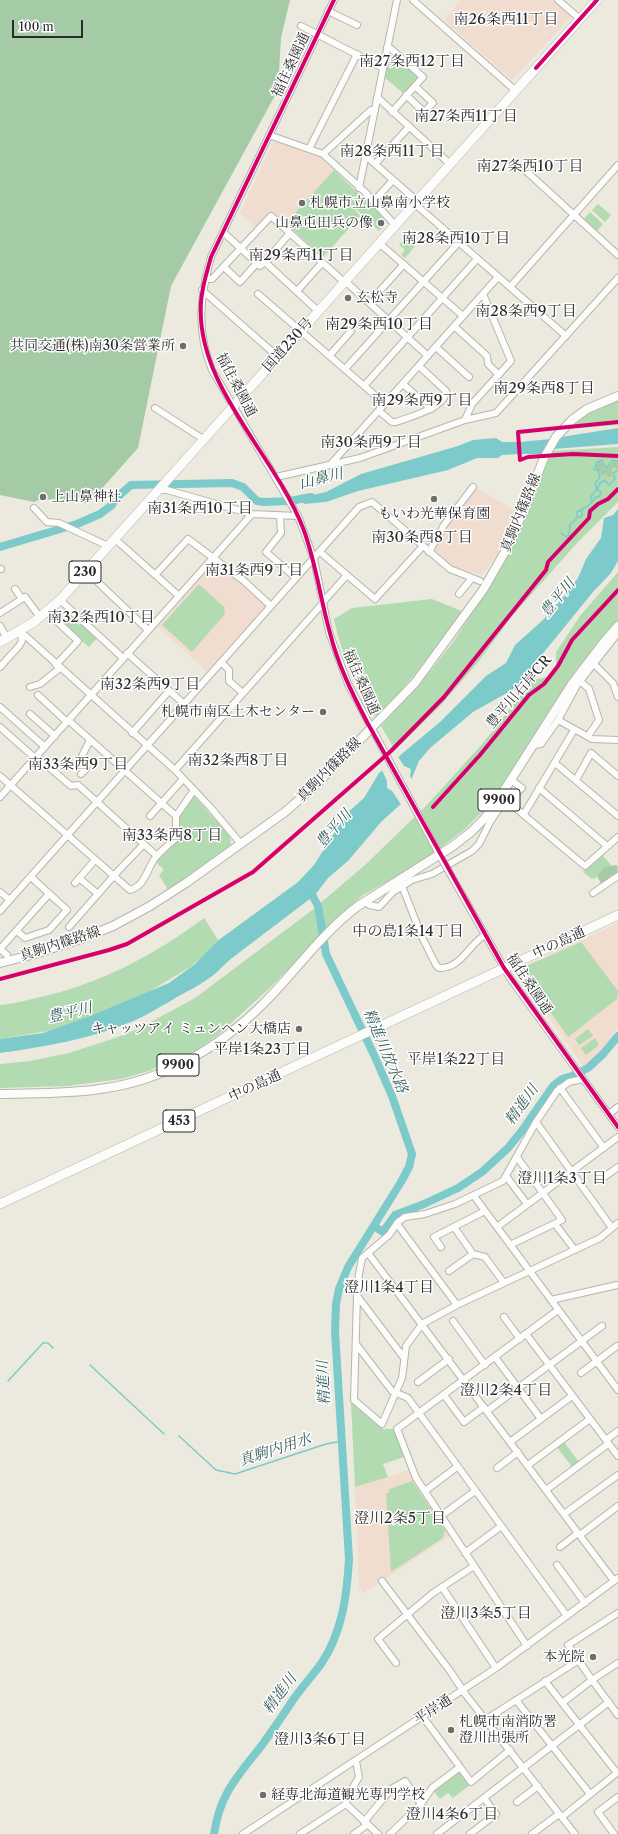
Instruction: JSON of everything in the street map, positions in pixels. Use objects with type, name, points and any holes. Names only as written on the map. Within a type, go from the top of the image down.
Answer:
[{"type":"highway","name":"国道230号","points":[[4,640],[44,614],[60,600],[597,0]]},
{"type":"highway","name":"中の島通","points":[[0,1204],[358,1038],[618,915]]},
{"type":"main road","name":"真駒内篠路線","points":[[0,963],[63,946],[113,926],[167,896],[241,844],[301,799],[372,731],[424,672],[483,590],[510,543],[544,458],[560,431],[581,413],[618,396]]},
{"type":"main road","name":"9900","points":[[0,1094],[66,1092],[100,1089],[135,1082],[174,1067],[210,1048],[240,1025],[278,988],[333,927],[366,901],[466,837],[476,827],[495,805],[580,672],[618,626]]},
{"type":"street","name":"福住桑園通","points":[[334,0],[211,257],[202,290],[201,318],[206,351],[212,370],[298,516],[314,559],[329,632],[342,672],[372,731],[504,968],[618,1127]]},
{"type":"street","points":[[359,188],[397,0]]},
{"type":"street","points":[[412,0],[516,91]]},
{"type":"street","points":[[558,0],[580,19]]},
{"type":"street","points":[[328,11],[357,25]]},
{"type":"street","points":[[301,26],[383,68]]},
{"type":"street","points":[[387,47],[423,77],[392,112]]},
{"type":"street","points":[[309,149],[356,54]]},
{"type":"street","points":[[406,95],[424,112],[433,103],[415,86]]},
{"type":"street","points":[[378,97],[392,112],[450,164]]},
{"type":"street","points":[[323,154],[371,110],[375,111]]},
{"type":"street","points":[[374,164],[409,127]]},
{"type":"street","points":[[269,135],[323,154],[396,225]]},
{"type":"street","points":[[366,156],[477,259],[566,336]]},
{"type":"street","points":[[510,287],[574,215],[617,170]]},
{"type":"street","points":[[526,171],[618,255]]},
{"type":"street","points":[[374,202],[393,180]]},
{"type":"street","points":[[205,280],[212,279],[271,216],[322,263],[370,302],[428,356]]},
{"type":"street","points":[[223,232],[260,266],[290,233]]},
{"type":"street","points":[[345,368],[459,242]]},
{"type":"street","points":[[379,243],[463,316]]},
{"type":"street","points":[[364,386],[477,259]]},
{"type":"street","points":[[265,262],[318,311]]},
{"type":"street","points":[[224,267],[240,282],[257,263]]},
{"type":"street","points":[[297,291],[322,263]]},
{"type":"street","points":[[370,302],[404,264]]},
{"type":"street","points":[[330,465],[498,277]]},
{"type":"street","points":[[276,477],[380,452],[464,420],[496,413],[618,278]]},
{"type":"street","points":[[202,290],[277,356]]},
{"type":"street","points":[[258,294],[385,404]]},
{"type":"street","points":[[464,420],[472,404],[510,361],[483,294]]},
{"type":"street","points":[[454,326],[487,356],[488,364],[499,374]]},
{"type":"street","points":[[330,355],[351,331]]},
{"type":"street","points":[[436,347],[469,377]]},
{"type":"street","points":[[379,411],[394,423],[431,409],[446,395],[446,391],[419,366]]},
{"type":"street","points":[[403,384],[431,409]]},
{"type":"street","points":[[155,408],[204,439]]},
{"type":"street","points":[[429,552],[444,525],[473,486]]},
{"type":"street","points":[[158,489],[167,490],[252,514],[298,516]]},
{"type":"street","points":[[0,911],[183,703],[272,606],[359,507],[372,502],[450,569],[480,580]]},
{"type":"street","points":[[34,508],[47,522],[63,525],[108,546]]},
{"type":"street","points":[[0,797],[252,514]]},
{"type":"street","points":[[280,516],[281,534],[266,552],[296,578]]},
{"type":"street","points":[[115,539],[179,596]]},
{"type":"street","points":[[155,575],[188,539],[244,581],[272,606]]},
{"type":"street","points":[[320,552],[375,599],[423,546]]},
{"type":"street","points":[[86,571],[148,630]]},
{"type":"street","points":[[175,770],[347,575]]},
{"type":"street","points":[[459,594],[472,578]]},
{"type":"street","points":[[15,589],[22,599]]},
{"type":"street","points":[[1,611],[25,597],[78,641],[58,666],[40,684],[30,687]]},
{"type":"street","points":[[60,600],[125,656],[183,703]]},
{"type":"street","points":[[0,626],[4,640]]},
{"type":"street","points":[[20,631],[175,770],[241,844]]},
{"type":"street","points":[[0,668],[22,641],[20,631]]},
{"type":"street","points":[[533,745],[541,744],[558,720],[580,681],[618,633]]},
{"type":"street","points":[[221,662],[229,670],[229,681],[243,693]]},
{"type":"street","points":[[593,663],[613,683],[617,689],[618,697]]},
{"type":"street","points":[[580,681],[589,689],[599,720],[588,736]]},
{"type":"street","points":[[132,733],[170,691]]},
{"type":"street","points":[[38,695],[176,816]]},
{"type":"street","points":[[0,707],[45,747]]},
{"type":"street","points":[[30,714],[55,736]]},
{"type":"street","points":[[558,720],[592,739],[618,740]]},
{"type":"street","points":[[0,728],[71,786],[78,785],[157,856]]},
{"type":"street","points":[[524,814],[574,730]]},
{"type":"street","points":[[81,774],[86,769],[80,760],[90,740]]},
{"type":"street","points":[[576,780],[590,753],[618,776]]},
{"type":"street","points":[[555,763],[618,816]]},
{"type":"street","points":[[0,776],[130,890],[133,890],[138,886],[148,874],[157,856],[176,838],[176,816],[194,790]]},
{"type":"street","points":[[150,816],[183,779]]},
{"type":"street","points":[[366,901],[369,905],[378,907],[393,892],[402,886],[415,879],[438,871],[472,851],[479,844],[497,811],[522,788],[511,780]]},
{"type":"street","points":[[539,788],[608,846]]},
{"type":"street","points":[[508,801],[585,866],[618,837]]},
{"type":"street","points":[[69,927],[113,876],[144,844]]},
{"type":"street","points":[[95,860],[77,880],[98,894]]},
{"type":"street","points":[[593,893],[618,876]]},
{"type":"street","points":[[17,931],[25,938],[49,930],[67,910],[31,877]]},
{"type":"street","points":[[402,886],[425,944],[439,968],[461,960],[477,939],[485,935]]},
{"type":"street","points":[[0,892],[10,900]]},
{"type":"street","points":[[7,955],[0,949],[50,894]]},
{"type":"street","points":[[580,1075],[560,1088],[536,1122],[506,1176],[498,1183],[474,1196],[434,1211],[405,1217],[397,1224],[389,1235],[361,1261],[357,1296],[354,1400],[382,1424],[402,1378],[406,1346],[422,1324],[457,1305],[600,1238],[618,1223]]},
{"type":"street","points":[[560,1088],[604,1148]]},
{"type":"street","points":[[609,1114],[618,1107]]},
{"type":"street","points":[[536,1122],[612,1228]]},
{"type":"street","points":[[497,1227],[618,1137]]},
{"type":"street","points":[[510,1245],[562,1220],[517,1157]]},
{"type":"street","points":[[600,1180],[618,1167]]},
{"type":"street","points":[[506,1176],[527,1204]]},
{"type":"street","points":[[474,1196],[618,1390]]},
{"type":"street","points":[[441,1247],[434,1237],[485,1211]]},
{"type":"street","points":[[397,1224],[457,1305]]},
{"type":"street","points":[[555,1224],[574,1250]]},
{"type":"street","points":[[454,1227],[474,1254],[485,1257],[504,1283]]},
{"type":"street","points":[[368,1253],[579,1534],[616,1580]]},
{"type":"street","points":[[449,1272],[474,1254]]},
{"type":"street","points":[[551,1300],[617,1285]]},
{"type":"street","points":[[357,1296],[404,1358]]},
{"type":"street","points":[[527,1646],[416,1478],[397,1429],[558,1310]]},
{"type":"street","points":[[504,1317],[520,1339]]},
{"type":"street","points":[[453,1321],[485,1365]]},
{"type":"street","points":[[444,1395],[464,1422],[518,1388],[602,1326]]},
{"type":"street","points":[[526,1334],[618,1456]]},
{"type":"street","points":[[356,1344],[392,1391],[408,1398],[500,1527],[567,1616]]},
{"type":"street","points":[[581,1373],[617,1346]]},
{"type":"street","points":[[495,1357],[541,1419]]},
{"type":"street","points":[[418,1382],[449,1359]]},
{"type":"street","points":[[612,1382],[618,1378]]},
{"type":"street","points":[[510,1442],[572,1396]]},
{"type":"street","points":[[528,1465],[590,1419]]},
{"type":"street","points":[[546,1490],[607,1442],[618,1431]]},
{"type":"street","points":[[497,1468],[518,1452]]},
{"type":"street","points":[[425,1491],[457,1467]]},
{"type":"street","points":[[564,1514],[618,1475]]},
{"type":"street","points":[[441,1516],[475,1491]]},
{"type":"street","points":[[560,1547],[618,1506]]},
{"type":"street","points":[[465,1553],[500,1527]]},
{"type":"street","points":[[557,1565],[585,1603]]},
{"type":"street","points":[[396,1663],[378,1639],[442,1587],[474,1566]]},
{"type":"street","name":"平岸通","points":[[243,1834],[496,1668],[616,1580]]},
{"type":"street","points":[[382,1581],[408,1614],[485,1720],[575,1834]]},
{"type":"street","points":[[442,1587],[496,1668]]},
{"type":"street","points":[[618,1613],[568,1646],[618,1715]]},
{"type":"street","points":[[485,1720],[579,1660]]},
{"type":"street","points":[[562,1703],[592,1680],[618,1663]]},
{"type":"street","points":[[532,1834],[618,1773],[545,1681]]},
{"type":"street","points":[[516,1700],[590,1794]]},
{"type":"street","points":[[437,1834],[524,1769],[608,1702]]},
{"type":"street","points":[[423,1717],[471,1782],[510,1750]]},
{"type":"street","points":[[300,1834],[346,1804],[347,1797],[359,1777],[356,1761]]},
{"type":"street","points":[[390,1834],[421,1804],[432,1788],[460,1767]]},
{"type":"street","points":[[354,1834],[365,1823],[391,1790],[405,1781],[421,1804]]},
{"type":"street","points":[[517,1802],[538,1786]]},
{"type":"street","points":[[618,1797],[598,1812],[614,1834],[618,1831]]},
{"type":"street","points":[[470,1834],[496,1814],[484,1798]]},
{"type":"street","points":[[346,1804],[378,1834]]},
{"type":"shaded area","points":[[461,0],[553,0],[570,14],[570,18],[512,80],[444,20]]},
{"type":"shaded area","name":"札幌市立山鼻南小学校","points":[[276,141],[322,158],[352,188],[364,197],[355,209],[361,215],[323,258],[272,212],[256,228],[240,213],[273,142]]},
{"type":"shaded area","points":[[475,487],[517,512],[503,545],[495,558],[481,575],[456,567],[449,563],[432,547],[451,517]]},
{"type":"shaded area","points":[[215,561],[243,582],[268,605],[208,672],[158,627]]},
{"type":"shaded area","points":[[618,923],[618,1028],[600,1052],[583,1066],[520,975],[521,968]]},
{"type":"shaded area","points":[[409,1470],[412,1478],[451,1535],[364,1593],[359,1588],[355,1487]]},
{"type":"green space","points":[[0,0],[290,0],[281,38],[278,90],[171,286],[138,448],[89,503],[41,499],[34,502],[0,495]]},
{"type":"green space","points":[[390,52],[419,77],[404,94],[384,77]]},
{"type":"green space","points":[[334,170],[363,198],[354,209],[360,216],[323,257],[286,223]]},
{"type":"green space","points":[[365,198],[385,220],[386,223],[379,231],[356,209]]},
{"type":"green space","points":[[598,204],[611,215],[605,222],[592,210]]},
{"type":"green space","points":[[590,212],[603,224],[597,231],[584,219]]},
{"type":"green space","points":[[405,238],[415,246],[405,258],[401,255],[405,250],[399,245]]},
{"type":"green space","points":[[618,401],[618,425],[568,429],[585,415]]},
{"type":"green space","points":[[618,447],[618,502],[578,542],[512,616],[479,661],[442,704],[395,750],[381,726],[429,673],[453,642],[490,586],[510,550],[552,451]]},
{"type":"green space","points":[[599,461],[602,461],[603,466],[609,468],[613,461],[618,462],[618,470],[615,467],[612,468],[611,477],[607,477],[606,474],[602,476],[597,466]]},
{"type":"green space","points":[[618,572],[618,620],[576,670],[494,800],[464,830],[428,857],[363,895],[339,916],[272,986],[219,1034],[198,1049],[149,1071],[121,1079],[67,1086],[0,1088],[0,1064],[30,1061],[69,1053],[138,1029],[195,998],[311,911],[365,865],[426,806],[483,743],[533,680],[547,677],[556,665],[556,652],[580,616]]},
{"type":"green space","points":[[199,584],[224,607],[225,614],[192,652],[162,625]]},
{"type":"green space","points":[[432,599],[462,611],[416,673],[379,716],[373,715],[350,668],[334,619],[352,608]]},
{"type":"green space","points":[[71,614],[98,637],[89,647],[62,624]]},
{"type":"green space","points":[[194,796],[230,836],[231,845],[168,890],[159,875],[164,870],[156,862],[178,839],[178,818]]},
{"type":"green space","points":[[602,855],[613,867],[592,879],[583,872]]},
{"type":"green space","points":[[617,865],[618,873],[602,885],[598,878],[598,874],[605,867]]},
{"type":"green space","points":[[204,918],[220,943],[190,967],[122,1008],[48,1031],[0,1039],[0,1005],[59,992],[103,977],[145,957],[185,932]]},
{"type":"green space","points":[[581,942],[618,991],[617,999],[568,1037],[523,973],[524,967]]},
{"type":"green space","points":[[588,1029],[593,1036],[579,1045],[575,1039]]},
{"type":"green space","points":[[595,1038],[599,1045],[586,1055],[581,1048]]},
{"type":"green space","points":[[351,1402],[383,1429],[394,1429],[404,1457],[383,1464],[388,1477],[355,1487]]},
{"type":"green space","points":[[564,1442],[579,1462],[572,1467],[557,1447]]},
{"type":"green space","points":[[412,1481],[445,1530],[443,1538],[391,1572],[386,1493],[389,1493],[389,1489]]},
{"type":"green space","points":[[458,1770],[470,1785],[453,1798],[448,1793],[440,1799],[433,1790]]},
{"type":"water","points":[[618,428],[618,444],[553,449],[561,437]]},
{"type":"water","points":[[496,438],[502,442],[517,442],[518,454],[502,455],[498,458],[477,458],[448,470],[358,491],[326,502],[304,504],[300,498],[326,492],[361,474],[458,446],[473,440]]},
{"type":"water","points":[[551,439],[542,454],[520,454],[519,442]]},
{"type":"water","points":[[618,509],[618,561],[611,573],[593,592],[514,689],[473,712],[430,748],[419,761],[401,804],[381,822],[348,861],[328,878],[315,895],[233,957],[209,978],[143,1016],[115,1028],[83,1038],[0,1053],[0,1039],[43,1033],[88,1017],[169,983],[195,964],[220,939],[298,882],[314,865],[346,814],[364,798],[379,773],[440,722],[486,676],[506,663],[515,645],[543,620],[566,594],[578,578],[586,559],[601,538],[604,518],[613,515]]},
{"type":"pier","points":[[397,755],[404,766],[411,769],[410,776],[413,782],[402,806],[392,791],[387,788],[387,781],[381,768]]},
{"type":"waterway","points":[[592,503],[591,496],[597,489],[595,484],[600,477],[596,463],[602,460],[604,465],[608,467],[612,460],[618,461]]},
{"type":"waterway","points":[[596,465],[594,469],[599,471]]},
{"type":"waterway","points":[[561,533],[566,537],[569,535],[570,525],[577,518],[577,512],[588,506],[596,497],[599,497],[601,492],[597,489],[600,483],[605,480],[609,485],[615,479],[613,473],[618,471]]},
{"type":"waterway","name":"山鼻川","points":[[0,547],[77,524],[100,514],[112,505],[115,499],[131,485],[232,483],[243,487],[257,501],[290,501],[311,497]]},
{"type":"waterway","points":[[577,518],[582,516],[582,509]]},
{"type":"waterway","name":"精進川","points":[[214,1834],[221,1807],[231,1786],[296,1695],[321,1664],[339,1627],[347,1587],[349,1559],[335,1331],[336,1304],[339,1289],[348,1267],[401,1182],[409,1167],[412,1154],[392,1096],[326,954],[318,906],[308,887]]},
{"type":"waterway","name":"精進川","points":[[374,1226],[383,1232],[395,1215],[424,1204],[458,1188],[482,1172],[508,1148],[553,1086],[562,1079],[588,1068],[603,1054],[618,1036]]},
{"type":"waterway","name":"真駒内用水","points":[[8,1381],[43,1343],[48,1343],[53,1348]]},
{"type":"waterway","name":"真駒内用水","points":[[90,1365],[164,1434]]},
{"type":"waterway","name":"真駒内用水","points":[[179,1436],[216,1470],[235,1474],[326,1444],[342,1441]]},
{"type":"cycle path","points":[[334,0],[211,257],[201,302],[202,332],[210,362],[223,390],[290,500],[303,528],[311,554],[333,645],[341,668],[367,722],[504,968],[618,1127]]},
{"type":"cycle path","points":[[536,68],[597,0]]},
{"type":"cycle path","points":[[618,422],[518,432],[520,460],[528,457],[573,454],[618,456]]},
{"type":"cycle path","points":[[0,979],[127,944],[253,872],[391,751],[444,697],[546,570],[548,562],[589,518],[590,511],[598,504],[608,499],[618,489]]},
{"type":"cycle path","name":"豊平川右岸CR","points":[[433,807],[480,755],[529,695],[544,684],[558,666],[572,640],[618,590]]},
{"type":"place","name":"札幌市立山鼻南小学校","points":[[302,203]]},
{"type":"place","name":"山鼻屯田兵の像","points":[[381,223]]},
{"type":"place","name":"玄松寺","points":[[348,298]]},
{"type":"place","name":"共同交通(株)南30条営業所","points":[[183,346]]},
{"type":"place","name":"上山鼻神社","points":[[43,497]]},
{"type":"place","name":"もいわ光華保育園","points":[[434,499]]},
{"type":"place","name":"札幌市南区土木センター","points":[[323,712]]},
{"type":"place","name":"キャッツアイ ミュンヘン大橋店","points":[[299,1029]]},
{"type":"place","name":"本光院","points":[[593,1657]]},
{"type":"place","name":"札幌市南消防署 澄川出張所","points":[[451,1730]]},
{"type":"place","name":"経専北海道観光専門学校","points":[[263,1795]]},
{"type":"district","name":"南26条西11丁目","points":[[506,20]]},
{"type":"district","name":"南27条西12丁目","points":[[412,62]]},
{"type":"district","name":"南27条西11丁目","points":[[466,117]]},
{"type":"district","name":"南28条西11丁目","points":[[392,152]]},
{"type":"district","name":"南27条西10丁目","points":[[530,167]]},
{"type":"district","name":"南28条西10丁目","points":[[456,239]]},
{"type":"district","name":"南29条西11丁目","points":[[301,256]]},
{"type":"district","name":"南28条西9丁目","points":[[526,312]]},
{"type":"district","name":"南29条西10丁目","points":[[379,325]]},
{"type":"district","name":"南29条西8丁目","points":[[544,389]]},
{"type":"district","name":"南29条西9丁目","points":[[422,401]]},
{"type":"district","name":"南30条西9丁目","points":[[371,443]]},
{"type":"district","name":"南31条西10丁目","points":[[200,509]]},
{"type":"district","name":"南30条西8丁目","points":[[422,538]]},
{"type":"district","name":"南31条西9丁目","points":[[254,571]]},
{"type":"district","name":"南32条西10丁目","points":[[101,618]]},
{"type":"district","name":"南32条西9丁目","points":[[150,685]]},
{"type":"district","name":"南32条西8丁目","points":[[238,761]]},
{"type":"district","name":"南33条西9丁目","points":[[78,765]]},
{"type":"district","name":"南33条西8丁目","points":[[172,836]]},
{"type":"district","name":"中の島1条14丁目","points":[[408,932]]},
{"type":"district","name":"平岸1条23丁目","points":[[262,1050]]},
{"type":"district","name":"平岸1条22丁目","points":[[456,1060]]},
{"type":"district","name":"澄川1条3丁目","points":[[562,1179]]},
{"type":"district","name":"澄川1条4丁目","points":[[389,1288]]},
{"type":"district","name":"澄川2条4丁目","points":[[506,1391]]},
{"type":"district","name":"澄川2条5丁目","points":[[400,1519]]},
{"type":"district","name":"澄川3条5丁目","points":[[486,1614]]},
{"type":"district","name":"澄川3条6丁目","points":[[320,1740]]},
{"type":"district","name":"澄川4条6丁目","points":[[452,1815]]},
{"type":"water label","name":"豊平川","points":[[558,598]]},
{"type":"water label","name":"豊平川","points":[[334,829]]},
{"type":"water label","name":"豊平川","points":[[70,1013]]},
{"type":"water label","name":"精進川放水路","points":[[385,1051]]}]
